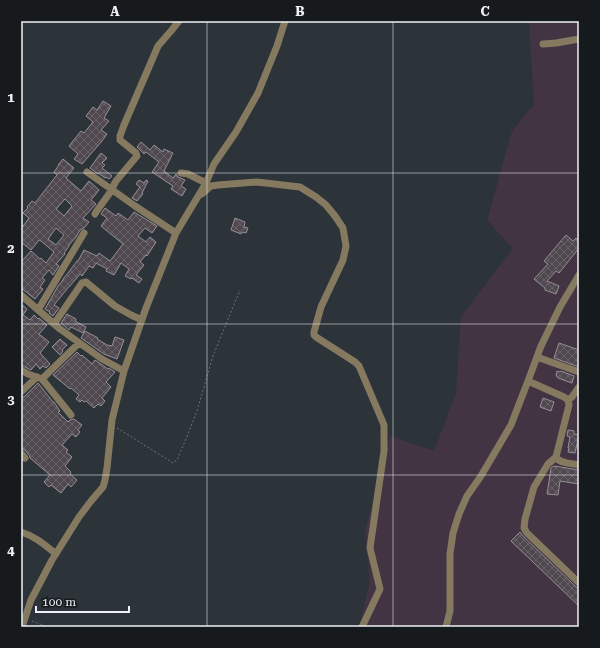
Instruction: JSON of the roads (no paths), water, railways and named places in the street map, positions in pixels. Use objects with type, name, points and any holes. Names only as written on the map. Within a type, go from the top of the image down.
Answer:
[{"type":"street","points":[[95,214],[116,181],[137,156],[136,153],[120,140],[120,136],[158,46],[179,21]]},
{"type":"street","points":[[22,627],[23,617],[56,554],[78,517],[103,487],[107,468],[112,424],[124,371],[142,320],[176,233],[206,182],[214,164],[236,132],[258,93],[277,46],[285,21]]},
{"type":"street","points":[[543,44],[579,39]]},
{"type":"street","points":[[87,172],[176,233]]},
{"type":"street","points":[[181,174],[188,174],[206,182]]},
{"type":"street","points":[[189,210],[196,200],[211,186],[257,182],[300,187],[326,205],[343,228],[346,246],[343,260],[321,307],[314,335],[360,366],[384,425],[384,450],[370,548],[380,589],[362,627]]},
{"type":"street","points":[[38,310],[84,233]]},
{"type":"street","points":[[446,627],[450,612],[450,554],[453,533],[459,514],[467,496],[481,476],[511,424],[537,357],[560,307],[579,275]]},
{"type":"street","points":[[54,324],[82,283],[86,282],[115,306],[142,320]]},
{"type":"street","points":[[21,295],[54,324],[79,343],[102,359],[124,371]]},
{"type":"street","points":[[21,392],[79,343]]},
{"type":"street","points":[[537,357],[579,372]]},
{"type":"street","points":[[21,370],[39,378],[70,415]]},
{"type":"street","points":[[528,381],[564,397],[568,400],[569,405],[556,457],[548,464],[534,487],[524,528],[527,533],[579,583]]},
{"type":"street","points":[[568,400],[579,387]]},
{"type":"street","points":[[556,457],[561,462],[579,465]]},
{"type":"street","points":[[21,532],[40,541],[56,554]]}]
